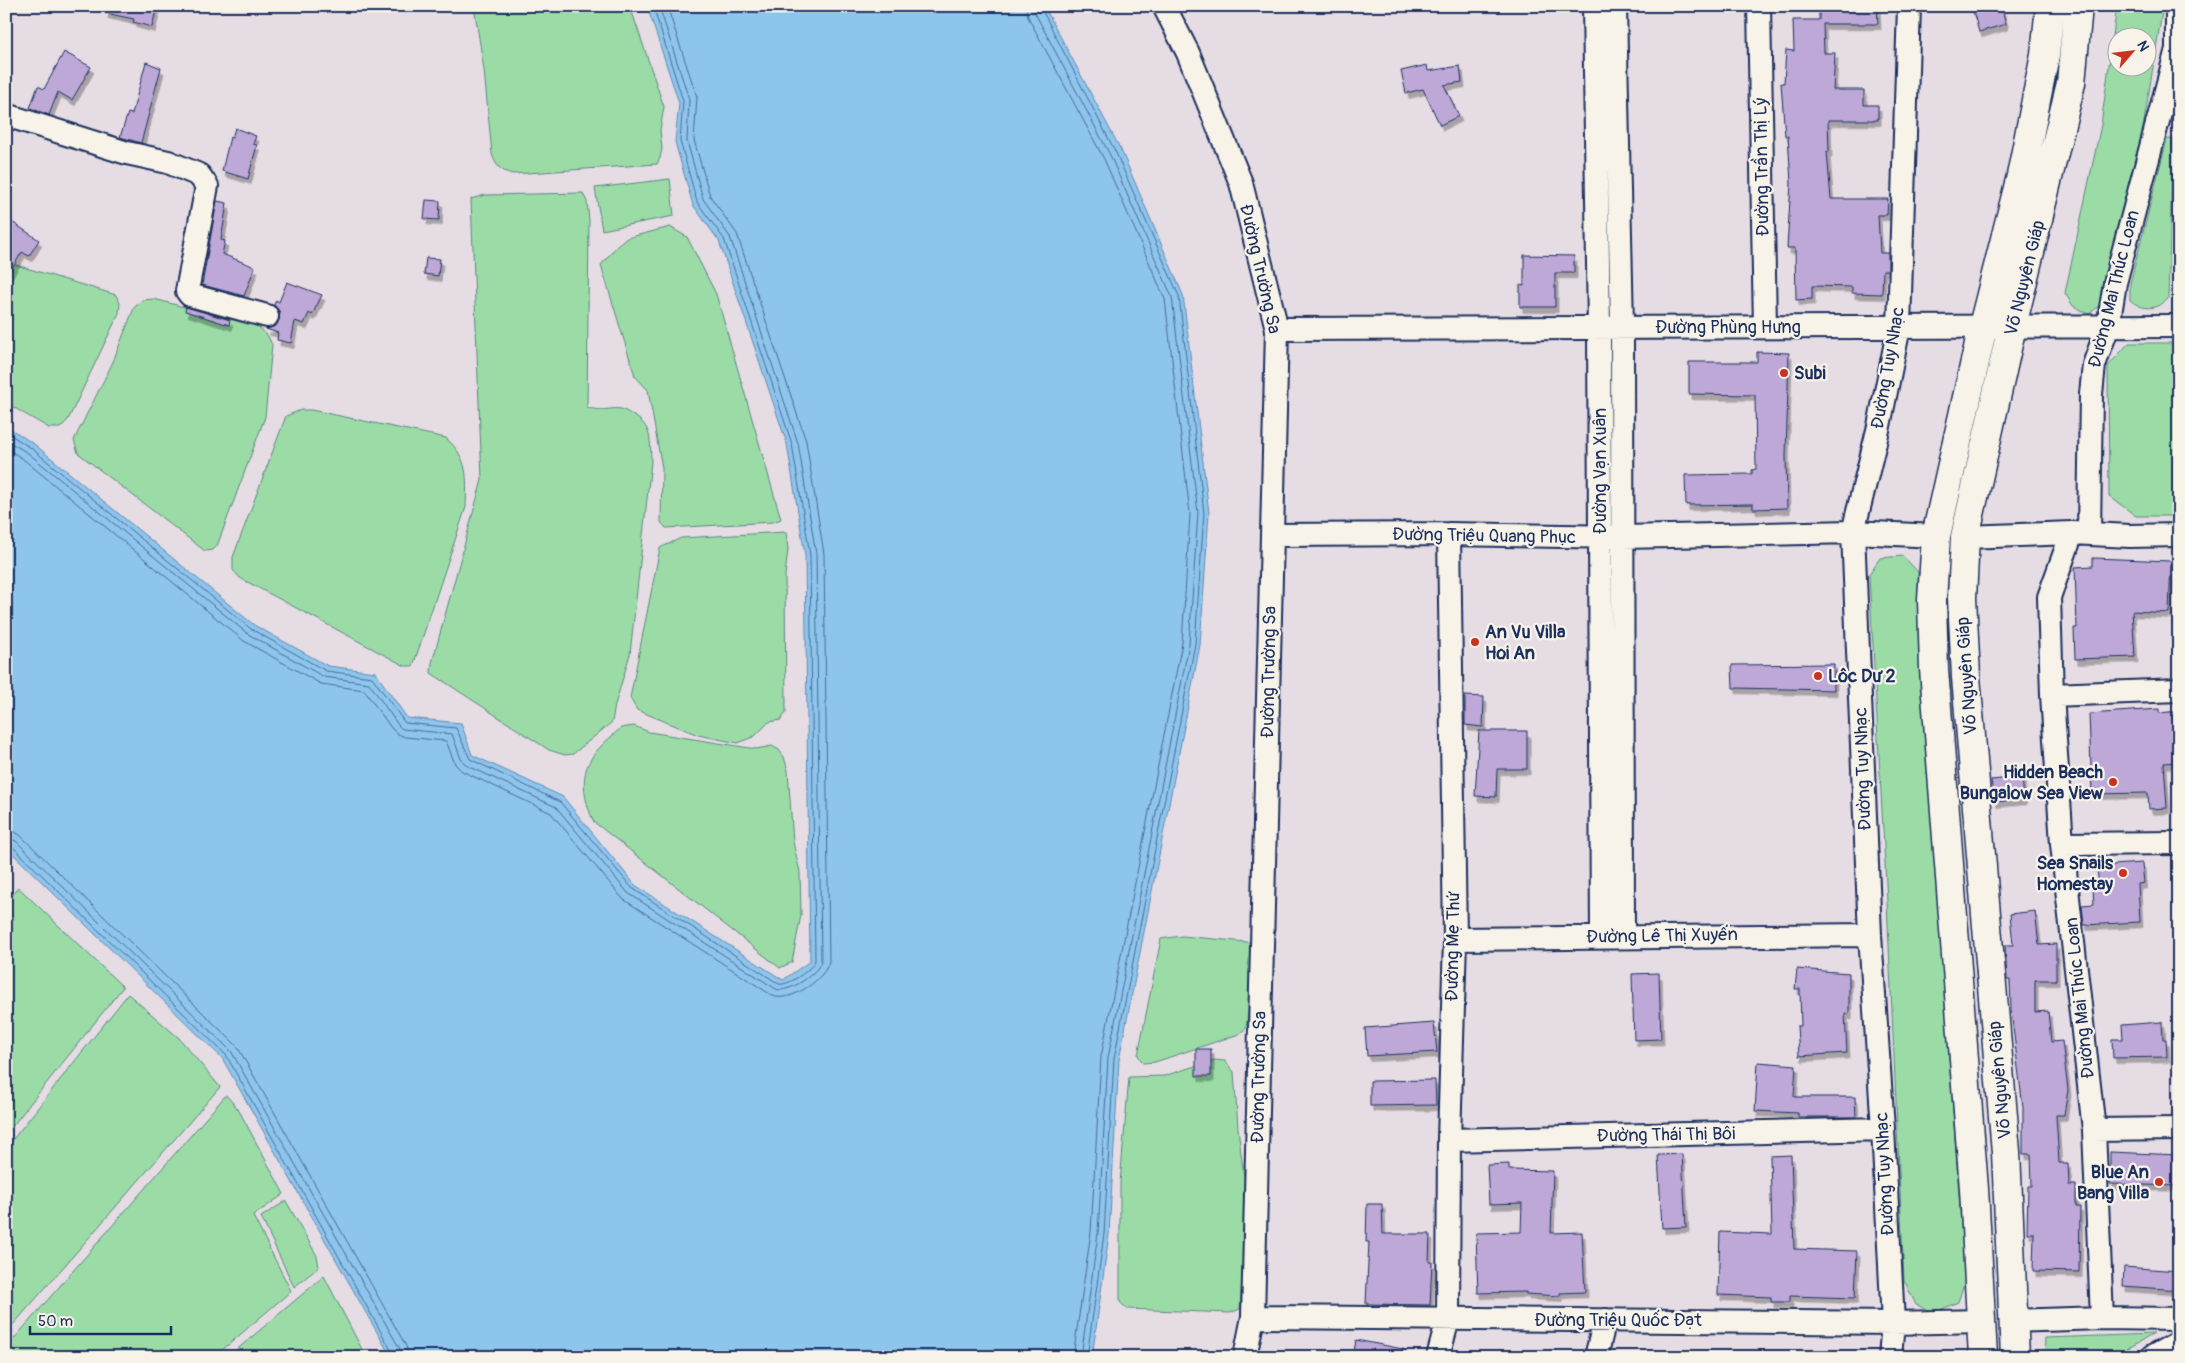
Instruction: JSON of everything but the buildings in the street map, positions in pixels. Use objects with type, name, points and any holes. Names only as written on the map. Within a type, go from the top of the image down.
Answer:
[{"type":"main road","name":"Võ Nguyên Giáp","points":[[1983,1357],[1974,1189],[1934,669],[1932,600],[1936,536],[1983,326],[2021,176],[2045,55],[2050,6]]},
{"type":"main road","name":"Võ Nguyên Giáp","points":[[2015,1357],[2006,1152],[1966,677],[1962,598],[1965,537],[2012,326],[2071,84],[2078,6]]},
{"type":"main road","points":[[1936,536],[1965,537]]},
{"type":"main road","points":[[1982,1321],[2014,1322]]},
{"type":"street","name":"Đường Trường Sa","points":[[1164,6],[1188,53],[1241,183],[1277,328],[1253,1317],[1246,1357]]},
{"type":"street","name":"Đường Vạn Xuân","points":[[1594,6],[1600,537],[1612,936]]},
{"type":"street","name":"Đường Vạn Xuân","points":[[1612,936],[1623,537],[1622,327],[1615,6]]},
{"type":"street","name":"Đường Trần Thị Lý","points":[[1759,6],[1765,327]]},
{"type":"street","name":"Đường Tuy Nhạc","points":[[1890,1357],[1893,1323],[1870,935],[1853,532],[1879,426],[1899,327],[1909,6]]},
{"type":"street","name":"Đường Mai Thúc Loan","points":[[2102,1318],[2094,1130],[2062,844],[2052,696],[2049,597],[2081,534],[2094,366],[2108,326],[2115,283],[2178,53],[2178,6]]},
{"type":"street","points":[[6,115],[127,153],[168,162],[199,175],[207,186],[187,291],[190,295],[267,316]]},
{"type":"street","name":"Đường Phùng Hưng","points":[[1277,328],[2179,326]]},
{"type":"street","name":"Đường Triệu Quang Phục","points":[[1272,535],[1449,534],[1623,537],[1853,532],[1936,536]]},
{"type":"street","name":"Đường Mẹ Thứ","points":[[1438,1357],[1448,1319],[1449,1140],[1455,939],[1449,534]]},
{"type":"street","points":[[1965,537],[2081,534],[2179,535]]},
{"type":"street","points":[[2052,696],[2179,690]]},
{"type":"street","points":[[2062,844],[2179,843]]},
{"type":"street","name":"Đường Lê Thị Xuyến","points":[[1455,939],[1870,935]]},
{"type":"street","name":"Đường Thái Thị Bôi","points":[[1449,1140],[1883,1129]]},
{"type":"street","points":[[2094,1130],[2179,1129]]},
{"type":"street","name":"Đường Triệu Quốc Đạt","points":[[1253,1317],[1893,1323],[1982,1321]]},
{"type":"street","points":[[2014,1322],[2102,1318],[2179,1319]]},
{"type":"street","points":[[1596,1357],[1605,1320]]},
{"type":"street","points":[[2152,1357],[2179,1342]]},
{"type":"green space","points":[[474,6],[630,6],[664,107],[660,130],[662,149],[657,164],[513,174],[499,167],[492,154],[484,70]]},
{"type":"green space","points":[[2117,6],[2163,6],[2158,36],[2158,28],[2114,28]]},
{"type":"green space","points":[[2108,73],[2108,78],[2151,78],[2143,128],[2104,302],[2089,314],[2073,306],[2065,293],[2101,125]]},
{"type":"green space","points":[[2167,139],[2173,139],[2168,299],[2159,305],[2149,308],[2135,304],[2130,300],[2130,284]]},
{"type":"green space","points":[[670,179],[674,216],[602,230],[595,188]]},
{"type":"green space","points":[[583,193],[587,202],[589,221],[587,407],[597,410],[621,409],[639,419],[644,424],[649,435],[651,462],[630,654],[612,722],[573,754],[565,755],[549,750],[431,673],[432,663],[482,480],[471,199],[485,195]]},
{"type":"green space","points":[[670,227],[687,237],[716,294],[781,519],[773,522],[666,528],[661,522],[662,468],[648,390],[635,376],[601,265],[617,246],[627,238]]},
{"type":"green space","points":[[6,262],[116,295],[120,303],[119,313],[68,420],[60,428],[49,428],[6,403]]},
{"type":"green space","points":[[154,299],[259,327],[268,336],[272,345],[265,417],[217,546],[213,550],[205,551],[78,453],[74,440],[112,364],[134,308],[142,300]]},
{"type":"green space","points":[[2129,343],[2179,343],[2179,516],[2136,516],[2109,496],[2108,366]]},
{"type":"green space","points":[[301,410],[311,410],[446,438],[454,446],[463,461],[467,487],[466,507],[413,666],[405,666],[240,578],[233,570],[233,557],[286,416]]},
{"type":"green space","points":[[786,532],[788,549],[785,576],[786,712],[781,720],[769,722],[755,736],[738,743],[698,735],[637,710],[630,698],[660,548],[681,538]]},
{"type":"green space","points":[[1903,556],[1918,572],[1918,615],[1965,1281],[1958,1302],[1935,1312],[1916,1305],[1904,1280],[1887,901],[1869,574],[1880,558]]},
{"type":"green space","points":[[634,726],[649,732],[756,749],[772,746],[779,750],[784,757],[788,771],[793,842],[800,872],[801,915],[792,962],[780,968],[594,822],[586,799],[584,782],[587,766],[597,750],[621,728]]},
{"type":"green space","points":[[18,887],[123,987],[6,1134],[6,904]]},
{"type":"green space","points":[[1182,936],[1257,943],[1246,1028],[1239,1034],[1155,1062],[1143,1063],[1138,1055],[1161,939]]},
{"type":"green space","points":[[128,994],[179,1038],[220,1087],[6,1333],[6,1148]]},
{"type":"green space","points":[[1214,1060],[1225,1061],[1234,1072],[1238,1128],[1247,1202],[1240,1309],[1230,1313],[1127,1309],[1120,1302],[1120,1183],[1129,1077],[1164,1076]]},
{"type":"green space","points":[[226,1095],[238,1109],[284,1194],[253,1216],[291,1291],[214,1357],[6,1357],[6,1348]]},
{"type":"green space","points":[[286,1201],[317,1256],[319,1267],[294,1287],[261,1217]]},
{"type":"green space","points":[[324,1276],[366,1357],[228,1357]]},
{"type":"green space","points":[[2154,1334],[2112,1357],[2044,1357],[2045,1338]]},
{"type":"water","points":[[647,6],[1044,6],[1121,150],[1183,295],[1209,513],[1200,645],[1119,1060],[1109,1234],[1092,1357],[391,1357],[222,1058],[6,847],[6,426],[34,444],[254,625],[328,666],[375,672],[407,718],[461,723],[472,755],[563,797],[635,885],[783,980],[810,961],[805,555],[787,444],[719,241],[693,205],[675,142],[679,103]]},
{"type":"place","name":"Subi","points":[[1784,373]]},
{"type":"place","name":"An Vu Villa Hoi An","points":[[1475,642]]},
{"type":"place","name":"Lôc Dư 2","points":[[1818,676]]},
{"type":"place","name":"Hidden Beach Bungalow Sea View","points":[[2113,782]]},
{"type":"place","name":"Sea Snails Homestay","points":[[2123,873]]},
{"type":"place","name":"Blue An Bang Villa","points":[[2159,1182]]}]
